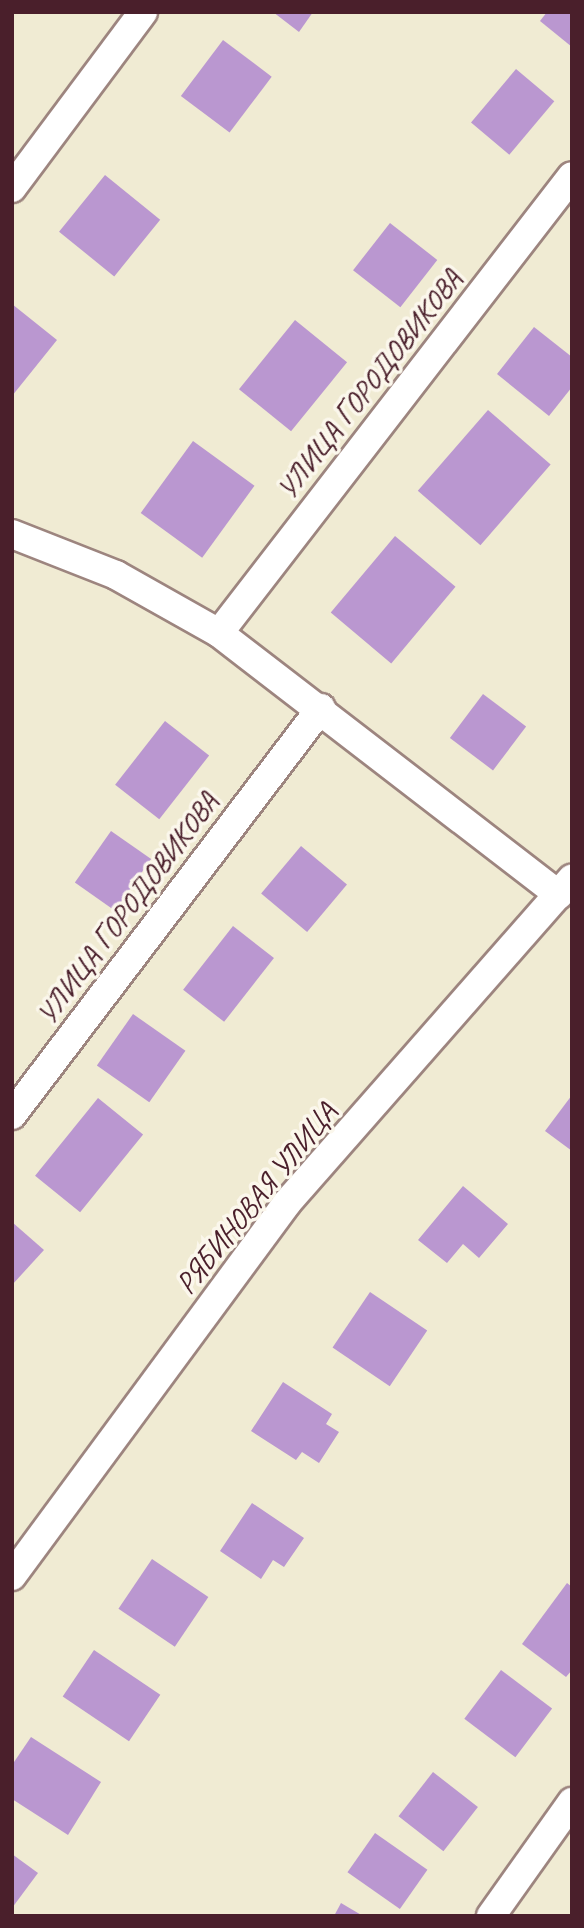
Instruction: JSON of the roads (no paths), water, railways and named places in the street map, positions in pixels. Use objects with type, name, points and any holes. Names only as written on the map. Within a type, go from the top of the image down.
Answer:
[{"type":"street","points":[[12,188],[143,12]]},
{"type":"street","name":"УЛИЦА ГОРОДОВИКОВА","points":[[219,633],[572,176]]},
{"type":"street","points":[[12,534],[116,575],[219,633],[566,887]]},
{"type":"street","name":"УЛИЦА ГОРОДОВИКОВА","points":[[12,1115],[321,708]]},
{"type":"street","name":"РЯБИНОВАЯ УЛИЦА","points":[[12,1576],[286,1204],[566,887]]},
{"type":"street","points":[[491,1916],[572,1802]]}]
